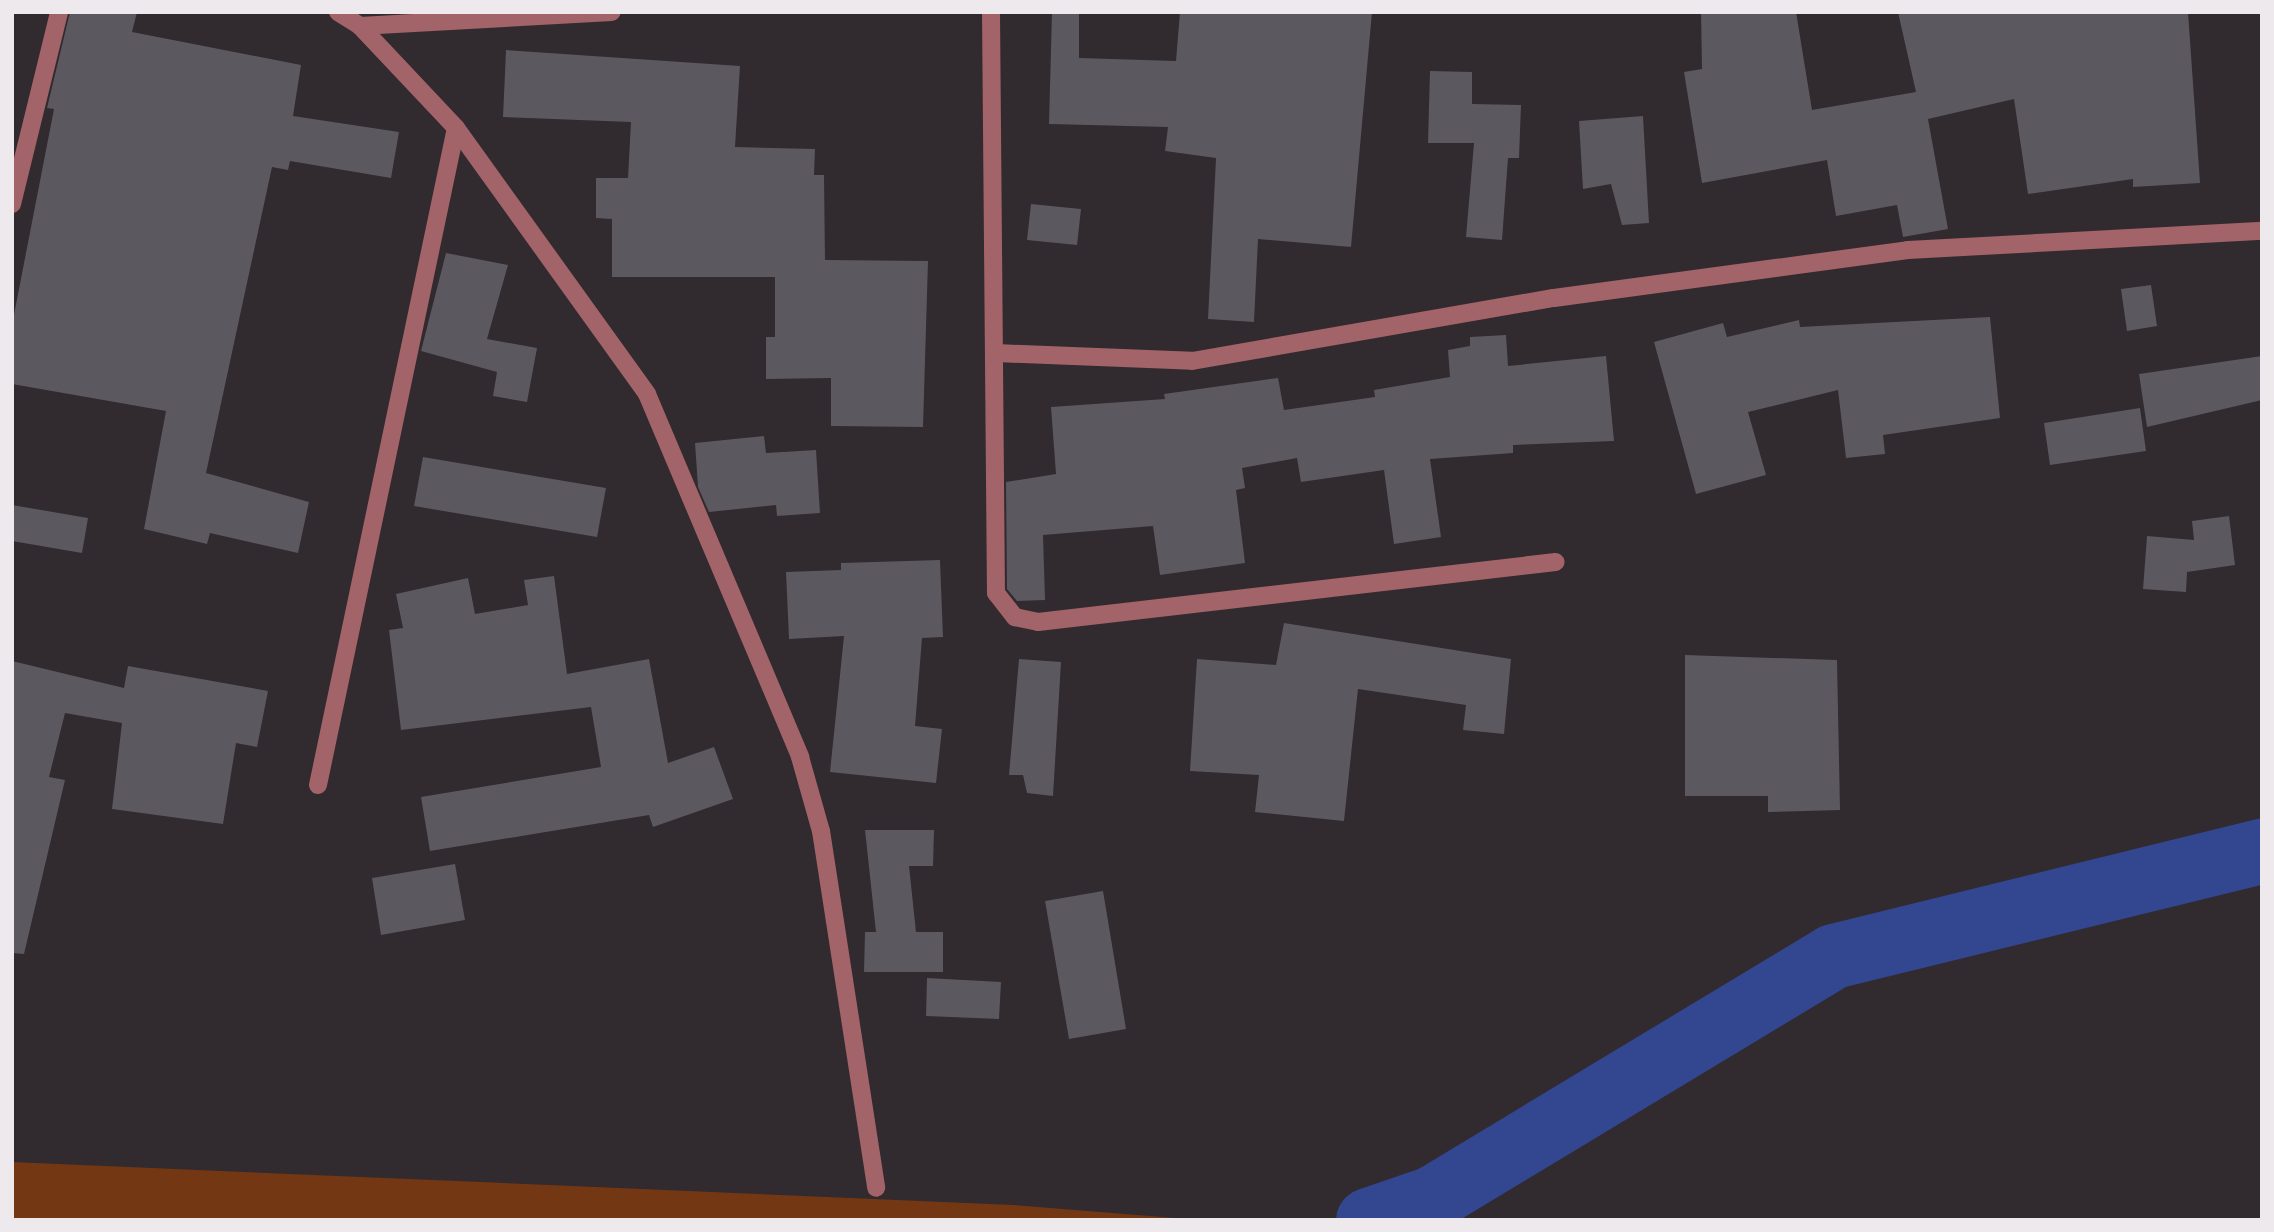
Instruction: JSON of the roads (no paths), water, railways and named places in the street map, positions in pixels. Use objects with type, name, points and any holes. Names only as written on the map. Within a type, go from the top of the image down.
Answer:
[{"type":"street","points":[[12,204],[59,12]]},
{"type":"street","points":[[338,12],[360,26],[456,128],[647,394],[800,757],[821,831],[876,1188]]},
{"type":"street","points":[[360,26],[612,12]]},
{"type":"street","points":[[991,12],[996,593],[1015,617],[1038,622],[1556,562]]},
{"type":"street","points":[[318,785],[456,128]]},
{"type":"street","points":[[996,353],[1192,361],[1554,298],[1908,250],[2262,231]]},
{"type":"waterway","points":[[1368,1220],[1432,1198],[1833,956],[2262,851]]}]
